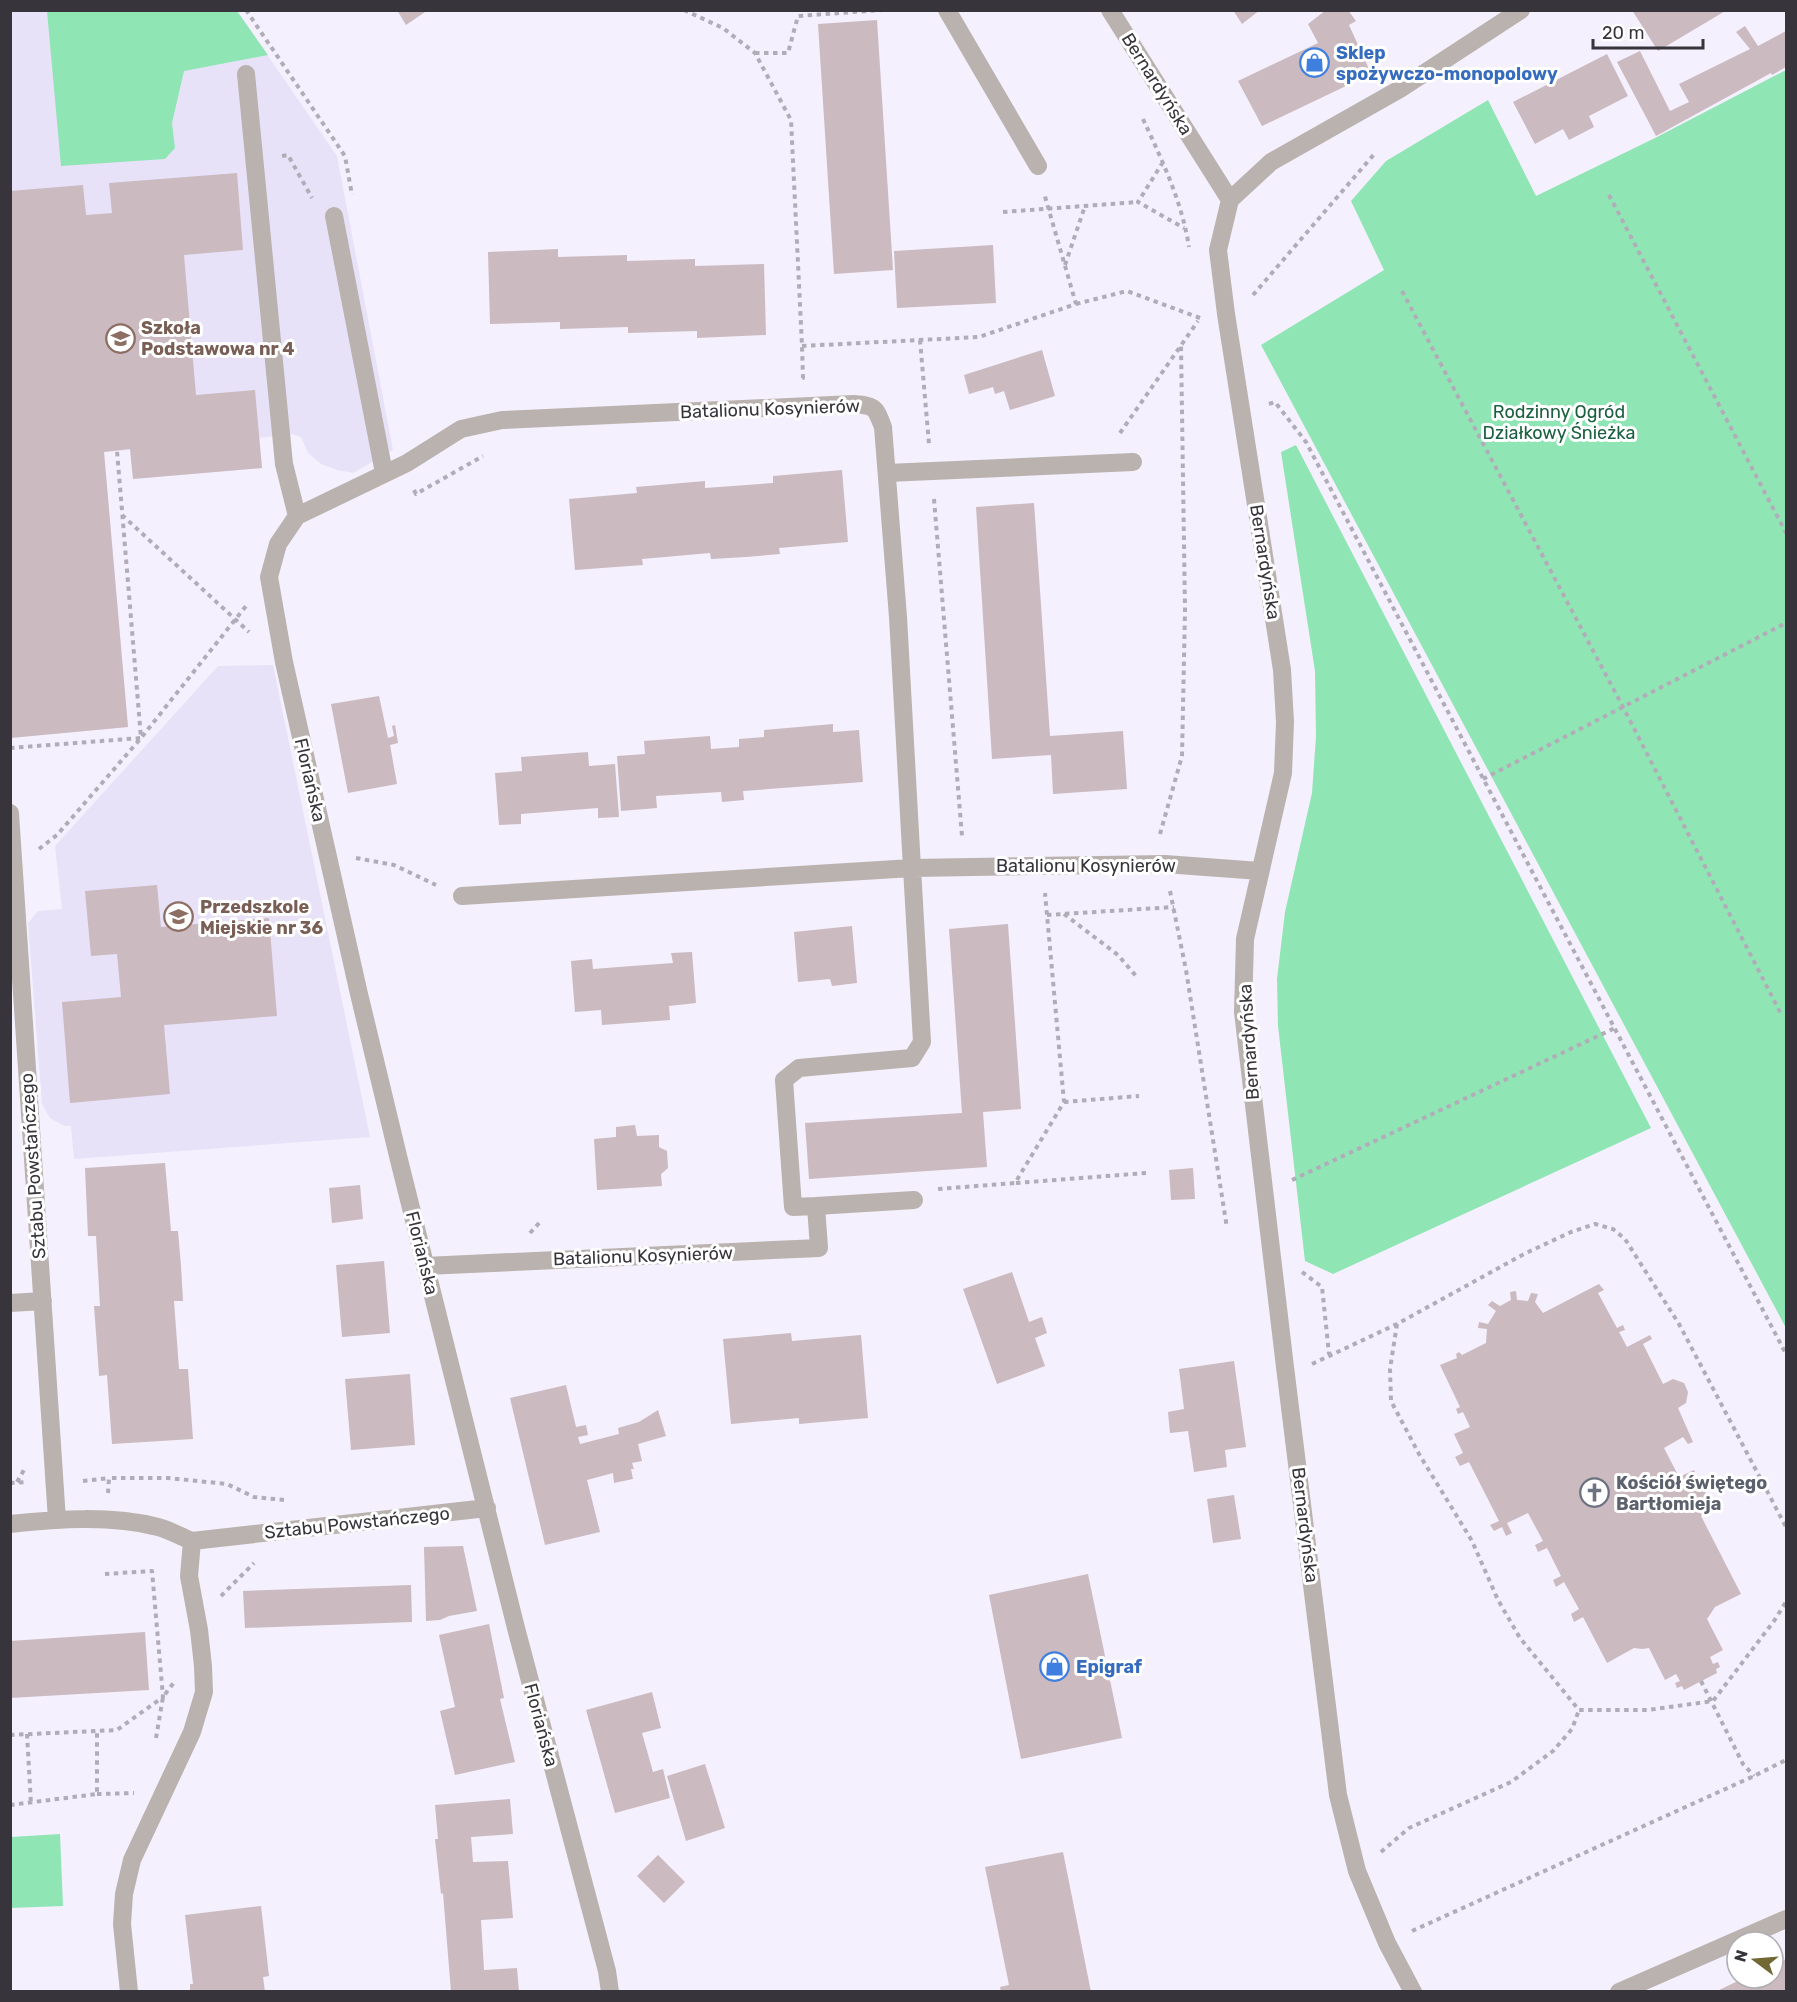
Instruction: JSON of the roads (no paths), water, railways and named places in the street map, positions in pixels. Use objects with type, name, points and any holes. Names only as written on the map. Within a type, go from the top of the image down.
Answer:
[{"type":"street","points":[[947,10],[1038,166]]},
{"type":"street","name":"Bernardyńska","points":[[1110,10],[1230,200],[1218,250],[1282,670],[1285,722],[1283,774],[1245,939],[1244,1012],[1338,1795],[1357,1871],[1387,1942],[1413,1992]]},
{"type":"street","points":[[1230,200],[1271,162],[1400,89],[1521,10]]},
{"type":"street","points":[[246,74],[284,464],[297,516]]},
{"type":"street","points":[[334,216],[384,474]]},
{"type":"street","name":"Batalionu Kosynierów","points":[[297,516],[407,463],[461,429],[502,420],[854,404],[870,405],[876,410],[884,427],[898,617],[922,1042],[912,1058],[799,1068],[784,1080],[793,1207],[914,1200]]},
{"type":"street","points":[[887,473],[1133,462]]},
{"type":"street","name":"Floriańska","points":[[297,516],[278,544],[269,577],[284,662],[425,1266],[516,1628],[607,1971],[610,1992]]},
{"type":"street","name":"Sztabu Powstańczego","points":[[10,813],[57,1520]]},
{"type":"street","name":"Batalionu Kosynierów","points":[[912,868],[1165,864],[1260,871]]},
{"type":"street","points":[[462,896],[912,868]]},
{"type":"street","name":"Batalionu Kosynierów","points":[[425,1266],[819,1248],[816,1206]]},
{"type":"street","points":[[10,1303],[43,1301]]},
{"type":"street","name":"Sztabu Powstańczego","points":[[10,1524],[57,1520],[127,1521],[159,1527],[192,1541],[487,1508]]},
{"type":"street","points":[[129,1992],[122,1924],[124,1893],[129,1871],[132,1860],[192,1732],[204,1692],[199,1630],[189,1576],[192,1541]]},
{"type":"street","points":[[1619,1992],[1786,1919]]},
{"type":"place","name":"Sklep spożywczo-monopolowy","points":[[1315,63]]},
{"type":"place","name":"Szkoła Podstawowa nr 4","points":[[120,338]]},
{"type":"place","name":"Przedszkole Miejskie nr 36","points":[[179,917]]},
{"type":"place","name":"Kościół świętego Bartłomieja","points":[[1595,1493]]},
{"type":"place","name":"Epigraf","points":[[1055,1667]]},
{"type":"park label","name":"Rodzinny Ogród Działkowy Śnieżka","points":[[1559,422]]}]
